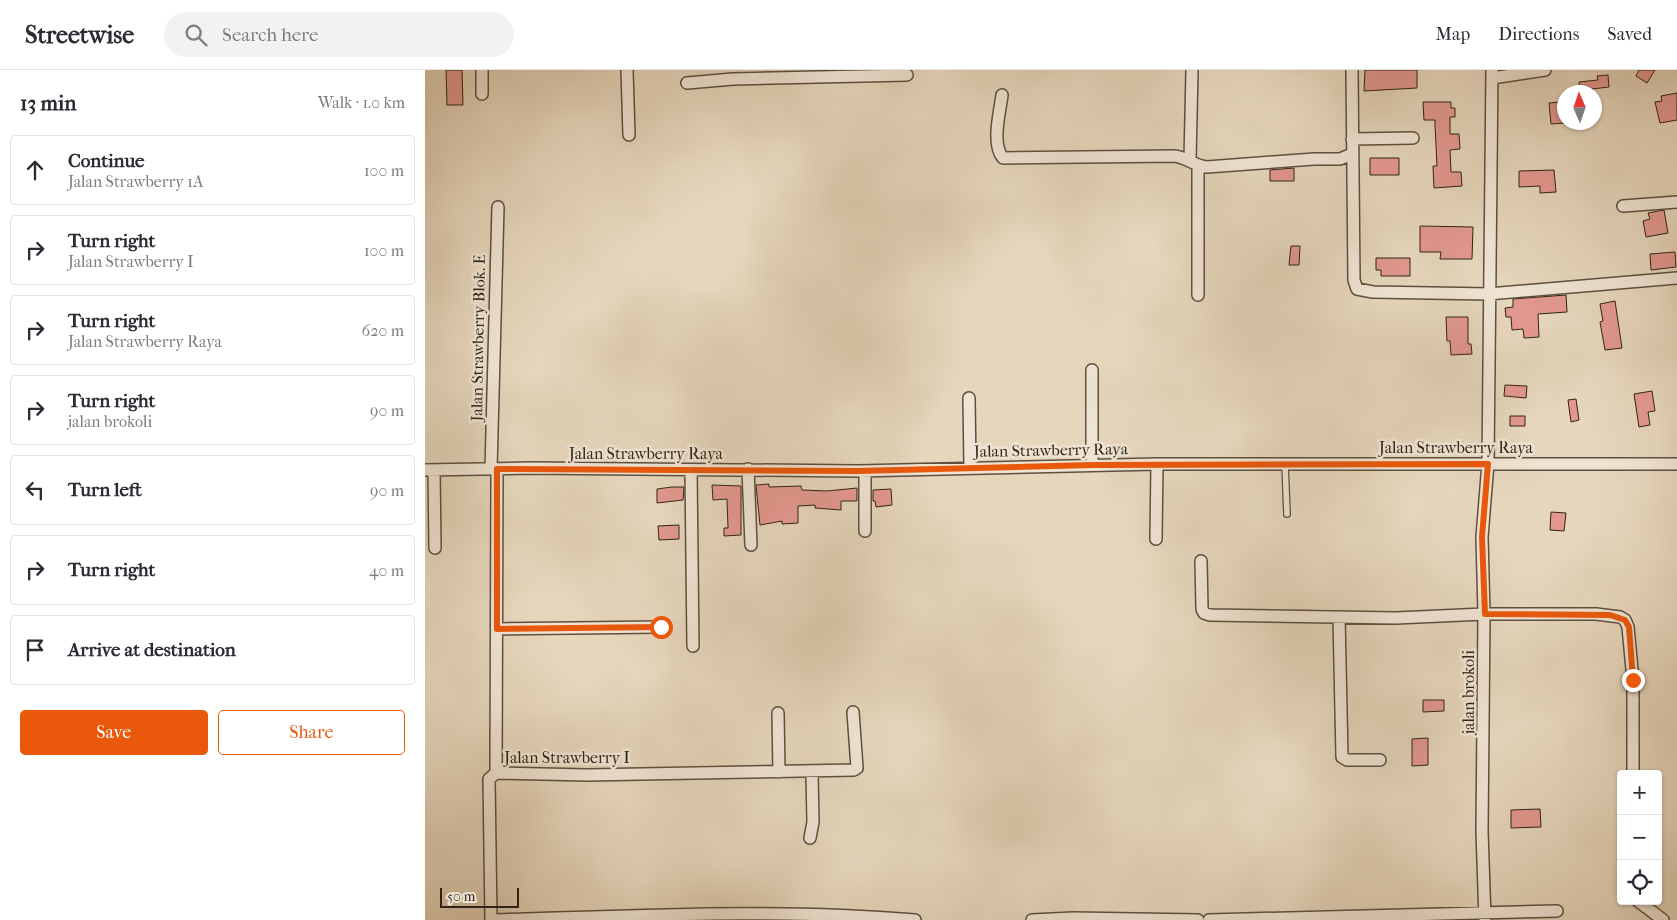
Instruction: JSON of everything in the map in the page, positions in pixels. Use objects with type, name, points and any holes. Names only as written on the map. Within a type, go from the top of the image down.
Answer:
[{"type":"street","points":[[482,70],[482,94]]},
{"type":"street","points":[[627,70],[629,135]]},
{"type":"street","points":[[1192,70],[1198,295]]},
{"type":"street","points":[[1353,70],[1354,280],[1357,289],[1373,292],[1489,294],[1677,278]]},
{"type":"street","points":[[1492,74],[1545,70]]},
{"type":"street","points":[[687,83],[812,74],[907,75]]},
{"type":"street","name":"jalan brokoli","points":[[1485,917],[1482,831],[1485,614],[1482,537],[1488,464],[1492,74]]},
{"type":"street","points":[[1003,95],[997,138],[998,151],[1003,158],[1174,156],[1194,164],[1340,160],[1352,154]]},
{"type":"street","points":[[1352,138],[1413,138]]},
{"type":"street","points":[[1623,206],[1677,202]]},
{"type":"street","name":"Jalan Strawberry Blok. E","points":[[494,469],[497,208]]},
{"type":"street","points":[[1092,370],[1092,465]]},
{"type":"street","points":[[969,398],[970,468]]},
{"type":"street","points":[[1156,539],[1157,464]]},
{"type":"street","name":"Jalan Strawberry Raya","points":[[429,470],[748,469],[865,471],[1157,464],[1677,464]]},
{"type":"street","name":"Jalan Strawberry I","points":[[494,469],[497,629],[496,773],[587,775],[846,771],[857,768],[853,712]]},
{"type":"street","points":[[748,469],[751,545]]},
{"type":"street","points":[[429,470],[435,548]]},
{"type":"street","points":[[691,470],[693,646]]},
{"type":"street","points":[[865,471],[865,532]]},
{"type":"street","points":[[1201,561],[1202,609],[1204,613],[1339,618],[1396,618],[1485,614],[1596,614],[1610,615],[1625,620],[1629,627],[1633,680],[1633,770]]},
{"type":"street","points":[[1339,618],[1342,757],[1347,760],[1380,760]]},
{"type":"street","points":[[497,629],[661,627]]},
{"type":"street","points":[[778,713],[779,772]]},
{"type":"street","points":[[810,838],[813,822],[812,772]]},
{"type":"street","points":[[496,773],[489,779],[493,920],[752,913],[865,916],[915,920]]},
{"type":"street","points":[[1643,905],[1663,920]]},
{"type":"street","points":[[1209,920],[1485,917],[1557,911]]},
{"type":"street","points":[[1032,920],[1073,918],[1198,920]]},
{"type":"lane","points":[[1285,464],[1287,514]]},
{"type":"building","points":[[446,70],[462,70],[463,105],[447,105]]},
{"type":"building","points":[[1365,70],[1417,70],[1417,88],[1364,91]]},
{"type":"building","points":[[1639,70],[1655,70],[1647,83],[1636,76]]},
{"type":"building","points":[[1608,75],[1609,87],[1602,88],[1602,85],[1579,85],[1579,82],[1598,80],[1597,76]]},
{"type":"building","points":[[1677,93],[1677,120],[1660,123],[1655,102],[1662,101],[1661,96]]},
{"type":"building","points":[[1423,102],[1451,102],[1451,108],[1455,108],[1455,117],[1450,117],[1450,134],[1459,134],[1460,149],[1450,150],[1451,172],[1461,172],[1462,186],[1434,188],[1433,166],[1437,166],[1435,120],[1424,120]]},
{"type":"building","points":[[1557,102],[1557,124],[1551,124],[1549,103]]},
{"type":"building","points":[[1370,158],[1399,158],[1399,175],[1370,175]]},
{"type":"building","points":[[1294,168],[1294,181],[1270,181],[1270,170]]},
{"type":"building","points":[[1554,170],[1556,192],[1540,193],[1540,186],[1519,187],[1519,171]]},
{"type":"building","points":[[1664,210],[1668,233],[1646,237],[1643,221],[1650,219],[1648,213]]},
{"type":"building","points":[[1420,226],[1473,227],[1472,259],[1440,259],[1441,252],[1420,252]]},
{"type":"building","points":[[1291,246],[1300,246],[1299,265],[1289,265]]},
{"type":"building","points":[[1675,252],[1676,267],[1651,270],[1650,254]]},
{"type":"building","points":[[1376,258],[1410,258],[1410,276],[1381,276],[1381,270],[1376,270]]},
{"type":"building","points":[[1566,295],[1567,312],[1538,314],[1539,337],[1524,338],[1523,329],[1512,330],[1511,317],[1506,317],[1505,308],[1513,307],[1513,299]]},
{"type":"building","points":[[1615,301],[1622,348],[1605,350],[1600,322],[1603,321],[1600,304]]},
{"type":"building","points":[[1446,317],[1468,317],[1468,344],[1471,344],[1472,354],[1451,355],[1450,341],[1447,341]]},
{"type":"building","points":[[1505,385],[1527,386],[1526,398],[1504,396]]},
{"type":"building","points":[[1652,391],[1655,411],[1648,412],[1650,425],[1639,427],[1634,394]]},
{"type":"building","points":[[1576,399],[1579,420],[1571,422],[1568,400]]},
{"type":"building","points":[[1510,416],[1525,416],[1525,426],[1510,426]]},
{"type":"building","points":[[769,484],[769,487],[801,486],[802,490],[827,491],[857,488],[857,501],[841,501],[841,510],[815,508],[815,505],[798,506],[798,523],[782,524],[782,521],[760,525],[756,485]]},
{"type":"building","points":[[712,485],[741,486],[741,535],[724,536],[724,528],[728,528],[727,499],[713,500]]},
{"type":"building","points":[[684,487],[683,500],[657,503],[657,489]]},
{"type":"building","points":[[891,489],[892,505],[876,507],[875,501],[873,501],[873,490]]},
{"type":"building","points":[[1551,512],[1566,513],[1564,531],[1550,530]]},
{"type":"building","points":[[679,525],[679,539],[659,540],[658,526]]},
{"type":"building","points":[[1423,700],[1444,700],[1444,711],[1423,712]]},
{"type":"building","points":[[1428,738],[1428,765],[1412,766],[1412,739]]},
{"type":"building","points":[[1540,809],[1541,827],[1511,828],[1511,810]]},
{"type":"route","points":[[661,627],[497,629],[497,469],[804,469],[857,471],[1092,465],[1424,462],[1488,464],[1482,537],[1485,614],[1596,614],[1620,617],[1625,620],[1629,627],[1633,680]]}]
